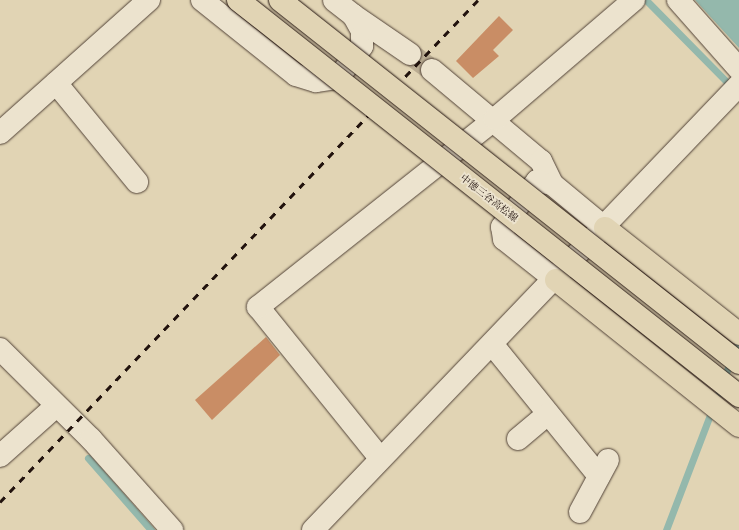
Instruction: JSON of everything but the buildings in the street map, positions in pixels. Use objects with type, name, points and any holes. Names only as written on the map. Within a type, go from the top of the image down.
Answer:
[{"type":"main road","name":"中徳三谷高松線","points":[[238,0],[739,396]]},
{"type":"main road","points":[[280,0],[739,363]]},
{"type":"main road","points":[[605,228],[739,334]]},
{"type":"main road","points":[[556,280],[739,426]]},
{"type":"street","points":[[0,133],[149,0]]},
{"type":"street","points":[[202,0],[296,75],[316,82],[338,78],[362,46],[362,31],[353,15]]},
{"type":"street","points":[[334,0],[353,15],[410,54]]},
{"type":"street","points":[[380,458],[258,307],[495,119],[634,0]]},
{"type":"street","points":[[678,0],[739,69]]},
{"type":"street","points":[[432,70],[495,119],[541,161],[552,184],[605,228]]},
{"type":"street","points":[[56,83],[136,182]]},
{"type":"street","points":[[325,525],[380,458],[556,280],[739,85]]},
{"type":"street","points":[[552,184],[537,181],[502,227],[504,239],[556,280]]},
{"type":"street","points":[[492,344],[548,414],[604,468],[580,512]]},
{"type":"street","points":[[0,349],[55,407],[91,439],[172,530]]},
{"type":"street","points":[[0,456],[55,407]]},
{"type":"street","points":[[518,439],[548,414]]},
{"type":"water","points":[[695,0],[739,0],[739,48]]},
{"type":"waterway","points":[[646,0],[727,82]]},
{"type":"waterway","points":[[666,530],[739,339]]},
{"type":"waterway","points":[[88,458],[151,530]]},
{"type":"tunnel","points":[[410,54],[432,70]]},
{"type":"railway","points":[[0,502],[478,0]]}]
